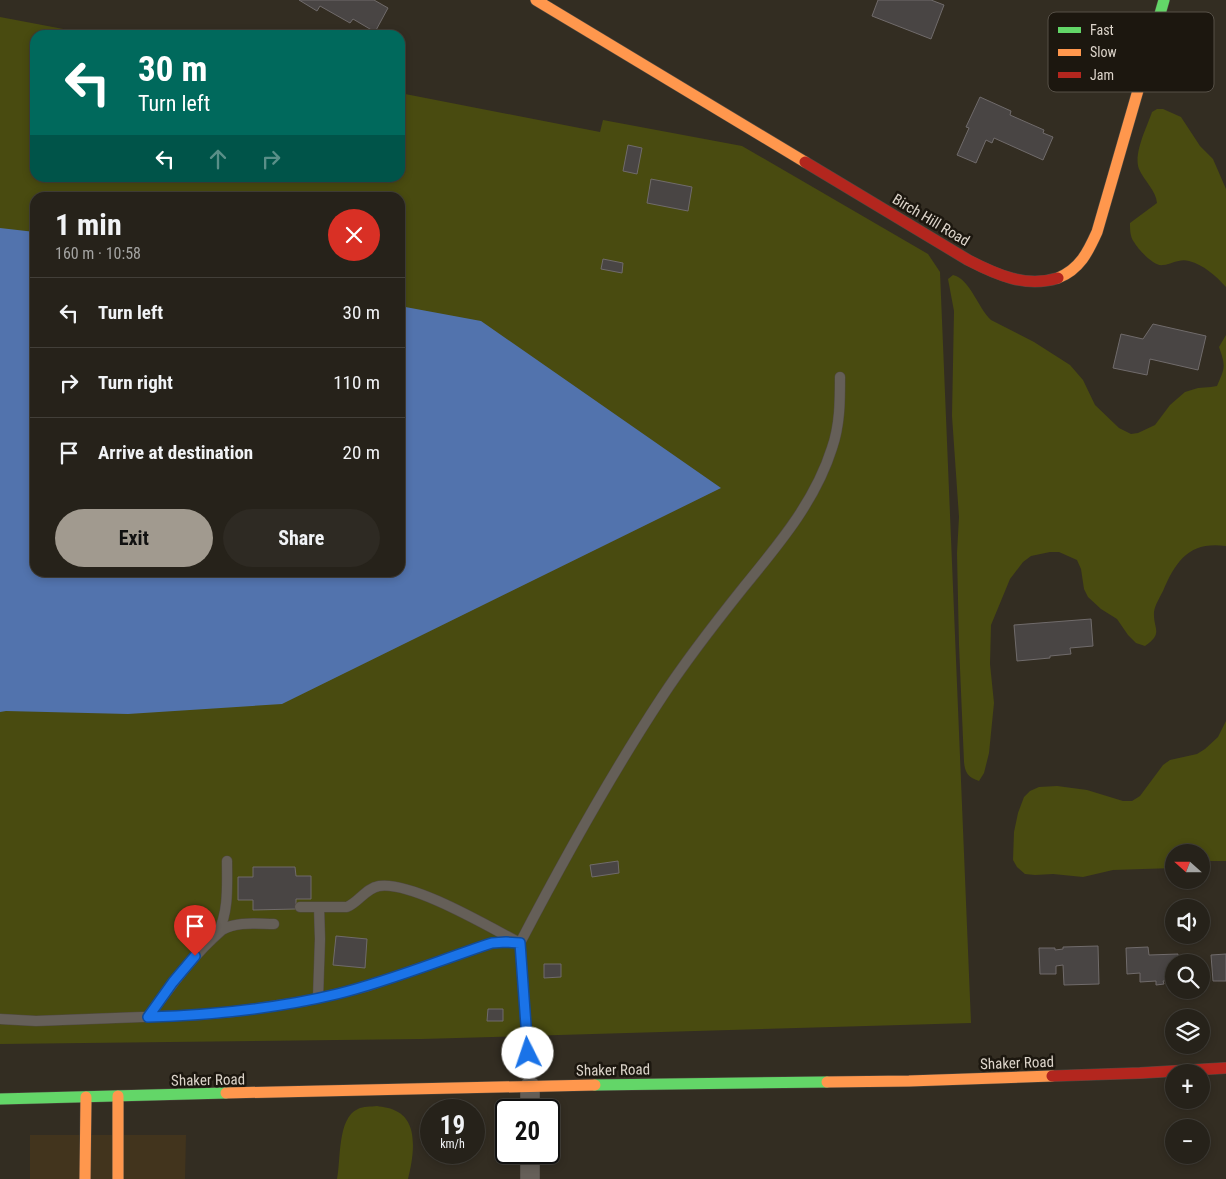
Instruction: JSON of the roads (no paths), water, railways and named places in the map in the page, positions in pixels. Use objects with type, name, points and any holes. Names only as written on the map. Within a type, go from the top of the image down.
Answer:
[{"type":"main road","name":"Birch Hill Road","points":[[536,0],[968,260],[993,273],[1029,283],[1047,281],[1067,275],[1084,258],[1091,246],[1097,232],[1137,92]]},
{"type":"main road","name":"Shaker Road","points":[[0,1099],[530,1086],[909,1082],[1226,1068]]},
{"type":"main road","points":[[118,1096],[118,1179]]},
{"type":"main road","points":[[85,1179],[86,1097]]},
{"type":"street","points":[[530,1086],[530,1099]]},
{"type":"street","points":[[530,1164],[530,1179]]},
{"type":"lane","points":[[530,1086],[520,943],[610,780],[663,696],[711,630],[794,523],[811,496],[820,480],[833,448],[840,406],[840,377]]},
{"type":"lane","points":[[218,934],[225,915],[227,861]]},
{"type":"lane","points":[[300,908],[347,907],[374,888],[385,886],[425,896],[520,943]]},
{"type":"lane","points":[[318,998],[319,907]]},
{"type":"lane","points":[[148,1017],[173,982],[195,956],[226,927],[274,924]]},
{"type":"lane","points":[[0,1019],[36,1021],[232,1012],[306,1001],[395,977],[492,943],[520,943]]},
{"type":"water","points":[[0,228],[30,231],[30,577],[405,577],[405,307],[481,321],[721,488],[282,704],[128,714],[0,712]]}]
